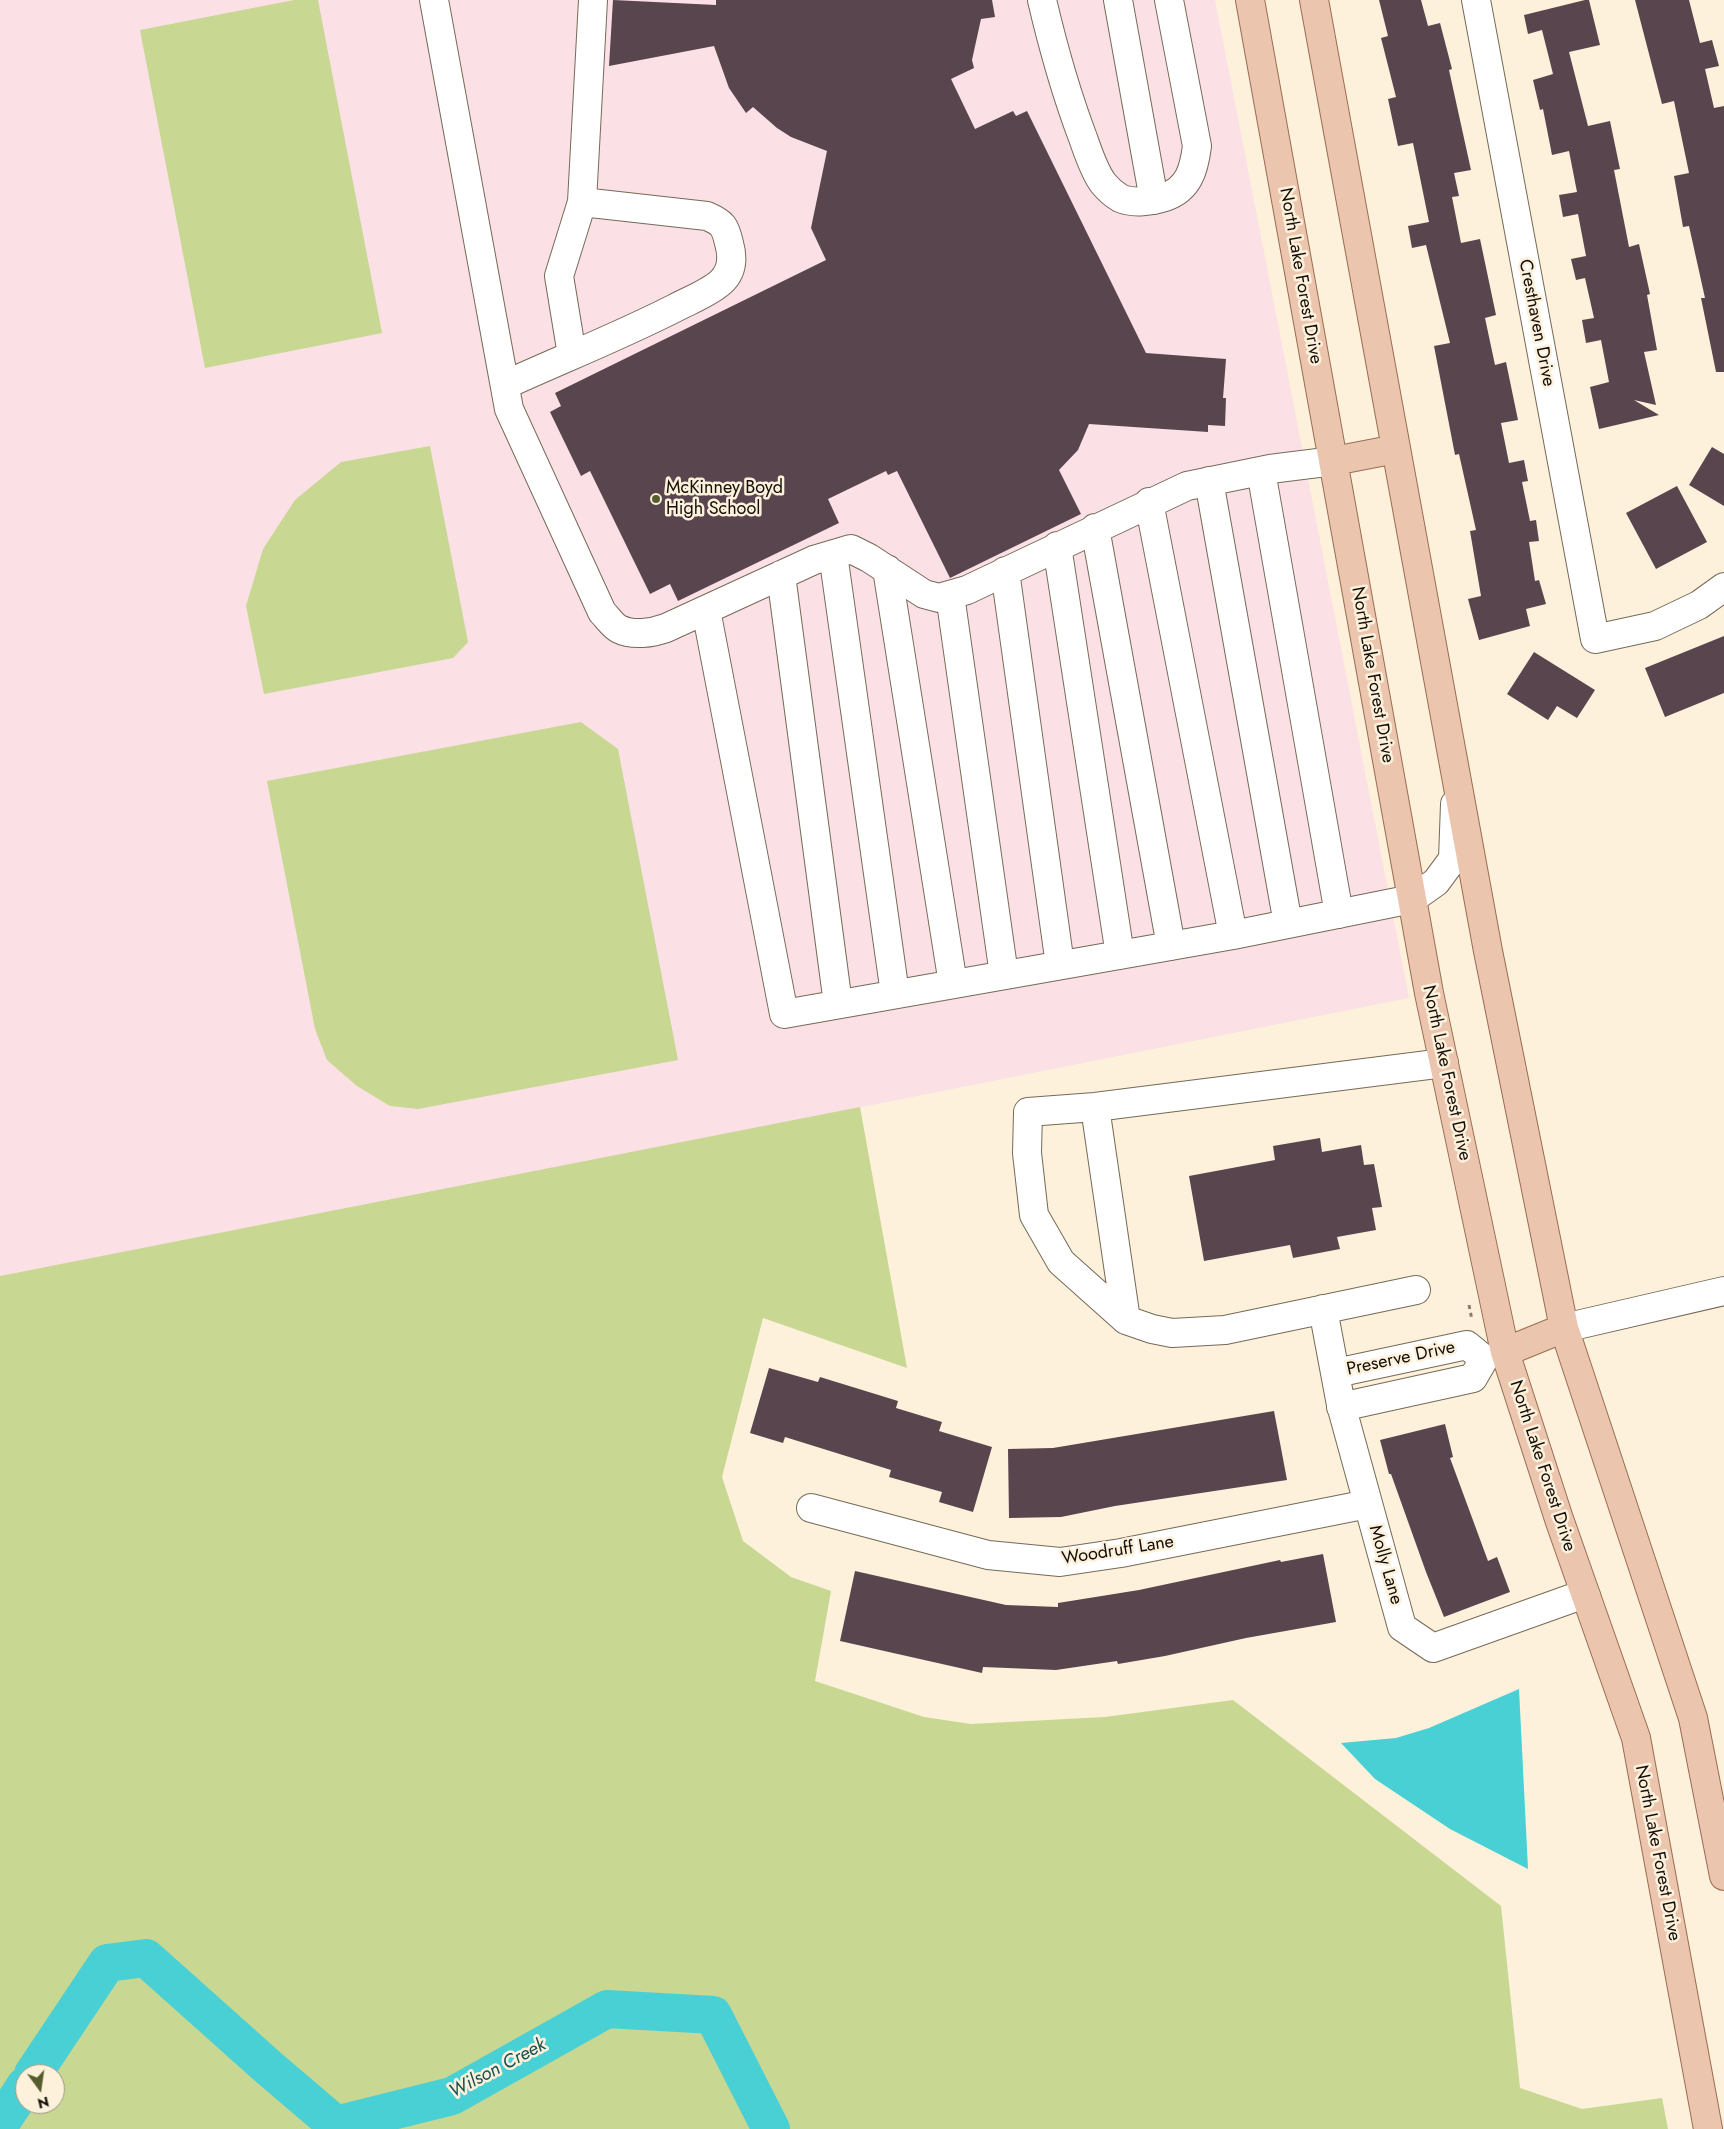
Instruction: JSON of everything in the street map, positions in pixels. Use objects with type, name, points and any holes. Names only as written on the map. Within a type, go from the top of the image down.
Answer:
[{"type":"main road","name":"North Lake Forest Drive","points":[[1250,0],[1412,899],[1444,1063],[1494,1355],[1586,1596],[1636,1738],[1708,2129]]},
{"type":"main road","points":[[1314,0],[1490,961],[1564,1328],[1694,1718],[1724,1876]]},
{"type":"main road","points":[[1334,461],[1396,449]]},
{"type":"main road","points":[[1494,1355],[1564,1328]]},
{"type":"street","points":[[434,0],[510,408],[602,612],[618,629],[635,633],[653,632],[706,610],[814,560],[851,549],[924,594],[939,598],[967,590],[1187,486],[1261,471],[1334,461]]},
{"type":"street","points":[[572,355],[558,276],[582,202],[593,0]]},
{"type":"street","points":[[1042,0],[1050,36],[1074,115],[1090,156],[1103,183],[1121,198],[1131,200],[1154,200],[1170,195],[1189,179],[1195,165],[1196,146],[1169,0]]},
{"type":"street","points":[[1118,0],[1154,200]]},
{"type":"street","name":"Cresthaven Drive","points":[[1476,0],[1595,639],[1655,626],[1699,605],[1724,587]]},
{"type":"street","points":[[505,385],[662,314],[711,289],[721,282],[728,273],[732,261],[725,228],[720,222],[707,216],[582,202]]},
{"type":"street","points":[[1261,471],[1339,914]]},
{"type":"street","points":[[1209,481],[1288,924]]},
{"type":"street","points":[[1150,502],[1233,935]]},
{"type":"street","points":[[1095,528],[1171,946]]},
{"type":"street","points":[[1057,546],[1120,955]]},
{"type":"street","points":[[833,554],[894,994]]},
{"type":"street","points":[[886,569],[953,984]]},
{"type":"street","points":[[1006,570],[1060,965]]},
{"type":"street","points":[[781,575],[838,1004]]},
{"type":"street","points":[[950,594],[1004,975]]},
{"type":"street","points":[[706,610],[784,1014],[1233,935],[1412,899],[1436,882],[1453,859],[1456,779]]},
{"type":"street","points":[[1416,1290],[1225,1330],[1172,1333],[1152,1329],[1126,1320],[1061,1262],[1034,1215],[1027,1153],[1028,1112],[1095,1107],[1444,1063]]},
{"type":"street","points":[[1095,1107],[1126,1320]]},
{"type":"street","points":[[1564,1328],[1724,1291]]},
{"type":"street","name":"Molly Lane","points":[[1323,1309],[1341,1407],[1402,1627],[1433,1648],[1574,1598],[1586,1596]]},
{"type":"street","name":"Preserve Drive","points":[[1336,1374],[1467,1345],[1494,1355],[1472,1378],[1421,1391],[1341,1407]]},
{"type":"street","name":"Woodruff Lane","points":[[811,1508],[988,1555],[1060,1562],[1121,1553],[1368,1504]]},
{"type":"shaded area","name":"McKinney Boyd High School","points":[[0,0],[1215,0],[1409,998],[285,1222],[0,1276]]},
{"type":"green space","points":[[294,0],[318,0],[382,333],[205,368],[140,30]]},
{"type":"green space","points":[[430,446],[468,642],[453,658],[264,694],[246,606],[263,549],[295,500],[341,462]]},
{"type":"green space","points":[[581,722],[618,749],[678,1060],[418,1109],[390,1106],[357,1086],[327,1060],[315,1029],[267,781]]},
{"type":"green space","points":[[860,1107],[907,1368],[763,1318],[722,1477],[743,1541],[791,1577],[831,1591],[815,1681],[924,1717],[971,1724],[1105,1717],[1233,1700],[1501,1906],[1520,2088],[1582,2109],[1662,2098],[1668,2129],[0,2129],[0,1276]]},
{"type":"water","points":[[1519,1689],[1528,1869],[1450,1829],[1375,1779],[1341,1743],[1396,1738],[1429,1728]]},
{"type":"building","points":[[613,0],[716,5],[716,0],[992,0],[995,17],[981,19],[972,60],[974,68],[951,79],[975,129],[1013,111],[1016,116],[1027,111],[1146,353],[1226,359],[1223,398],[1226,398],[1225,426],[1208,425],[1208,432],[1089,424],[1078,450],[1059,470],[1081,514],[950,578],[897,471],[888,475],[886,471],[828,499],[839,523],[678,601],[670,584],[650,594],[590,471],[581,476],[550,412],[561,406],[555,393],[826,260],[811,228],[827,151],[791,137],[777,128],[753,107],[746,113],[729,88],[714,46],[609,66]]},
{"type":"building","points":[[1379,0],[1421,0],[1428,26],[1440,23],[1452,69],[1449,70],[1471,170],[1454,173],[1459,196],[1452,197],[1461,243],[1480,239],[1496,315],[1485,318],[1495,365],[1506,362],[1518,420],[1501,423],[1509,463],[1524,460],[1528,481],[1522,482],[1530,521],[1536,520],[1539,541],[1529,542],[1535,581],[1539,580],[1546,604],[1526,609],[1530,626],[1479,640],[1468,599],[1481,596],[1470,531],[1476,530],[1459,454],[1455,455],[1434,346],[1450,343],[1426,245],[1412,248],[1408,226],[1429,222],[1413,143],[1398,146],[1388,99],[1396,97],[1381,38],[1388,36]]},
{"type":"building","points":[[1589,0],[1600,45],[1569,52],[1588,126],[1610,121],[1620,169],[1614,170],[1629,247],[1639,244],[1650,294],[1647,295],[1657,350],[1644,352],[1656,405],[1634,400],[1659,415],[1599,429],[1590,387],[1609,382],[1601,340],[1586,343],[1582,320],[1594,318],[1585,278],[1576,280],[1571,259],[1586,256],[1578,214],[1563,217],[1559,195],[1577,192],[1569,151],[1552,155],[1543,109],[1540,110],[1533,80],[1553,74],[1542,30],[1528,34],[1524,15]]},
{"type":"building","points":[[1635,0],[1689,0],[1700,43],[1712,40],[1719,66],[1705,69],[1714,108],[1724,106],[1724,372],[1716,372],[1701,298],[1705,298],[1689,226],[1683,227],[1674,176],[1689,173],[1674,101],[1662,104]]},
{"type":"building","points":[[1712,447],[1724,454],[1724,506],[1689,485]]},
{"type":"building","points":[[1677,486],[1707,542],[1656,569],[1626,513]]},
{"type":"building","points":[[1724,636],[1724,693],[1665,717],[1645,668]]},
{"type":"building","points":[[1534,652],[1595,690],[1577,718],[1557,706],[1548,720],[1507,694]]},
{"type":"building","points":[[1320,1138],[1322,1152],[1361,1145],[1364,1165],[1374,1164],[1382,1207],[1372,1208],[1376,1230],[1337,1237],[1340,1249],[1293,1258],[1290,1245],[1204,1261],[1189,1176],[1275,1160],[1273,1146]]},
{"type":"building","points":[[769,1368],[818,1382],[820,1377],[898,1401],[896,1408],[942,1422],[939,1431],[992,1447],[973,1512],[939,1502],[942,1492],[889,1477],[891,1470],[785,1437],[783,1443],[750,1433]]},
{"type":"building","points":[[1274,1411],[1287,1480],[1115,1506],[1061,1517],[1009,1518],[1008,1449],[1053,1448]]},
{"type":"building","points":[[1445,1424],[1453,1457],[1450,1458],[1488,1561],[1497,1557],[1510,1592],[1444,1617],[1391,1474],[1389,1474],[1380,1440]]},
{"type":"building","points":[[1323,1554],[1336,1622],[1246,1638],[1165,1656],[1118,1664],[1117,1661],[1056,1670],[983,1667],[982,1673],[840,1641],[855,1571],[1006,1605],[1058,1607],[1058,1603],[1139,1590],[1280,1560],[1281,1562]]},
{"type":"waterway","name":"Wilson Creek","points":[[40,2064],[107,1963],[146,1958],[336,2125],[452,2096],[607,2009],[713,2015],[771,2129]]},
{"type":"waterway","name":"Wilson Creek","points":[[0,2124],[15,2101]]},
{"type":"place","name":"McKinney Boyd High School","points":[[656,499]]}]
